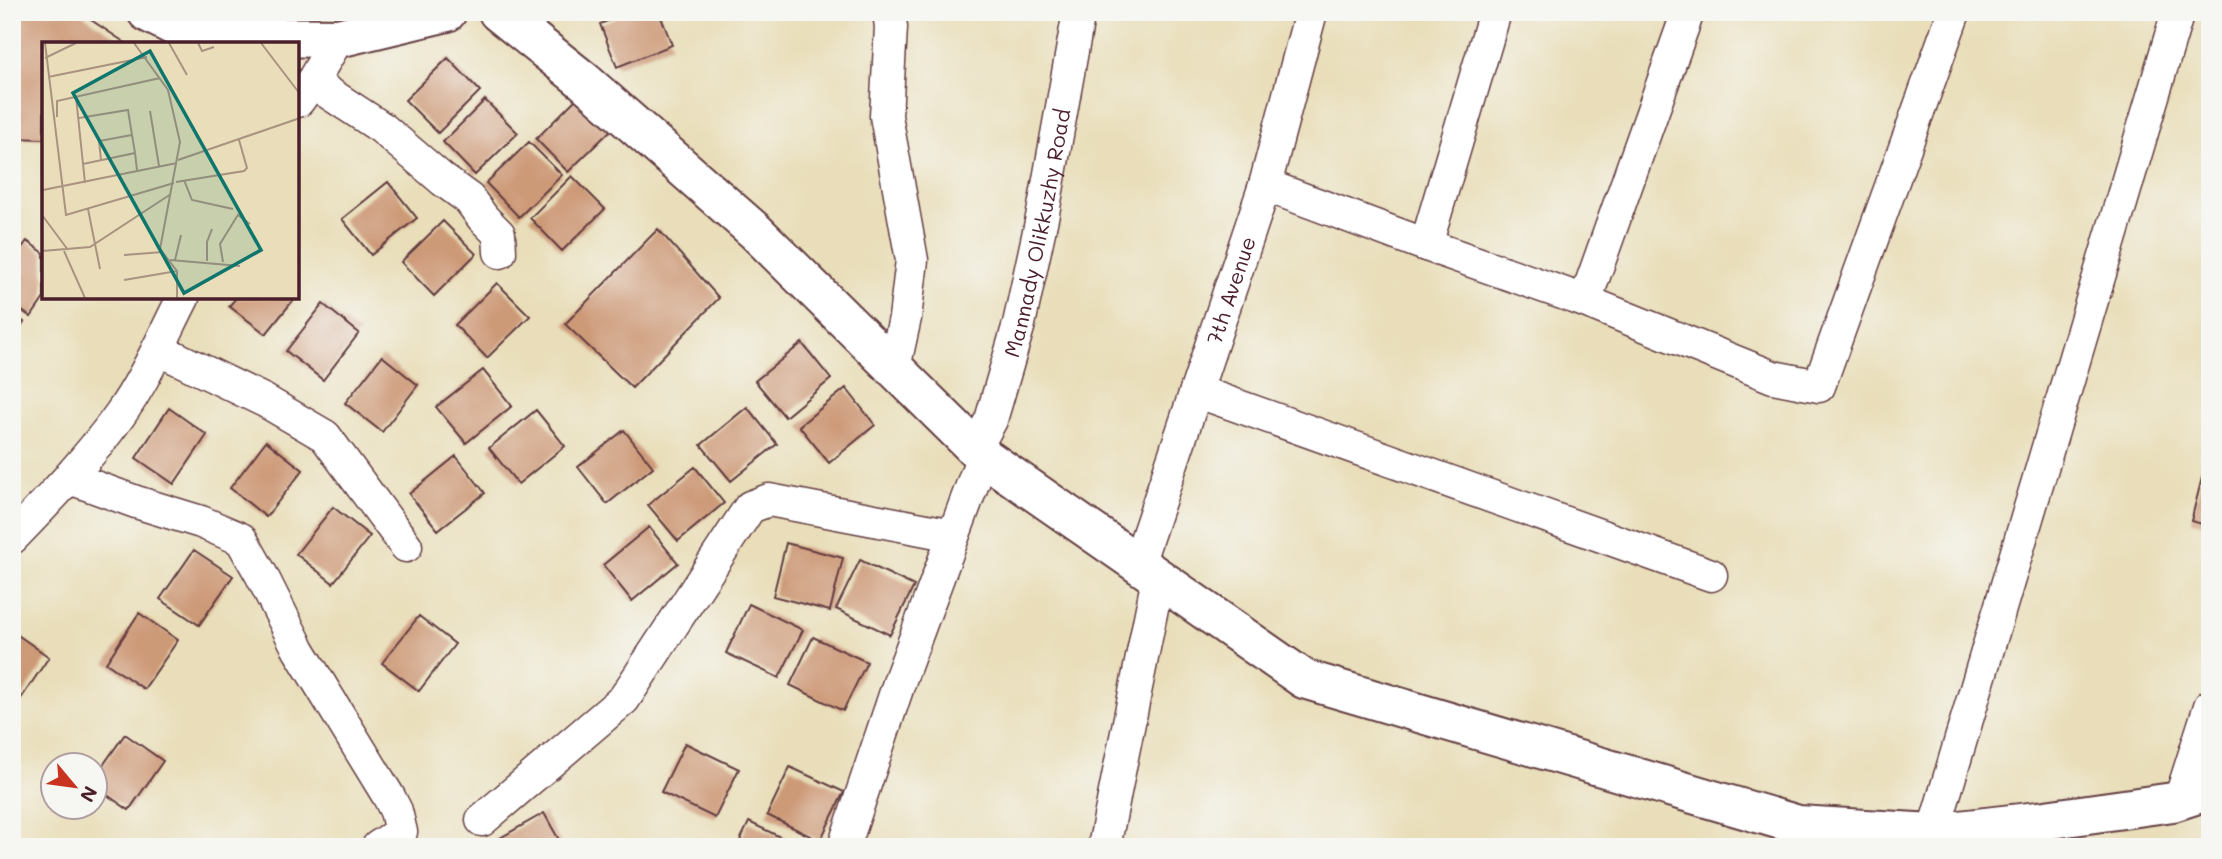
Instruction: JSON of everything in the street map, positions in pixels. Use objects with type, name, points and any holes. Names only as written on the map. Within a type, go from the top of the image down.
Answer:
[{"type":"main road","points":[[147,12],[180,29],[220,27],[256,37],[338,38],[442,13]]},
{"type":"main road","points":[[498,12],[584,81],[756,232],[979,452],[1304,679],[1798,825],[1933,832],[2038,821],[2195,795]]},
{"type":"street","points":[[889,12],[891,27],[886,116],[912,260],[905,318],[894,368]]},
{"type":"street","name":"Mannady Olikkuzhy Road","points":[[844,847],[901,677],[953,535],[1018,324],[1043,213],[1079,12]]},
{"type":"street","name":"7th Avenue","points":[[1104,847],[1148,571],[1196,391],[1265,185],[1311,12]]},
{"type":"street","points":[[1426,245],[1495,12]]},
{"type":"street","points":[[1585,301],[1688,12]]},
{"type":"street","points":[[1265,185],[1585,301],[1773,377],[1819,386],[1954,12]]},
{"type":"street","points":[[1933,832],[2178,12]]},
{"type":"street","points":[[338,38],[305,92],[382,128],[469,199],[499,234],[500,252]]},
{"type":"street","points":[[12,538],[70,478],[120,415],[158,349],[183,299]]},
{"type":"street","points":[[158,349],[265,401],[325,436],[406,547]]},
{"type":"street","points":[[1196,391],[1711,575]]},
{"type":"street","points":[[70,478],[201,522],[241,539],[299,650],[396,811],[401,832],[378,847]]},
{"type":"street","points":[[482,820],[624,699],[750,507],[769,500],[953,535]]},
{"type":"street","points":[[2195,795],[2210,706]]},
{"type":"building","points":[[12,12],[79,12],[124,42],[42,42],[42,139],[12,138]]},
{"type":"building","points":[[629,12],[659,12],[672,45],[617,67],[600,24]]},
{"type":"building","points":[[448,58],[480,91],[438,133],[405,100]]},
{"type":"building","points":[[578,97],[611,130],[568,172],[536,139]]},
{"type":"building","points":[[485,100],[518,133],[475,175],[443,142]]},
{"type":"building","points":[[529,142],[562,175],[519,217],[486,183]]},
{"type":"building","points":[[572,176],[605,209],[562,251],[530,218]]},
{"type":"building","points":[[388,182],[417,218],[371,255],[342,219]]},
{"type":"building","points":[[443,221],[476,254],[434,296],[401,262]]},
{"type":"building","points":[[658,229],[719,298],[632,388],[565,324]]},
{"type":"building","points":[[27,241],[42,252],[43,299],[31,317],[12,304],[12,261]]},
{"type":"building","points":[[497,283],[530,316],[487,358],[455,325]]},
{"type":"building","points":[[235,299],[294,299],[266,334],[229,306]]},
{"type":"building","points":[[323,304],[359,333],[323,380],[286,351]]},
{"type":"building","points":[[12,314],[24,322],[12,339]]},
{"type":"building","points":[[802,343],[831,379],[785,417],[755,381]]},
{"type":"building","points":[[382,356],[418,385],[382,432],[345,403]]},
{"type":"building","points":[[483,370],[512,406],[466,443],[436,407]]},
{"type":"building","points":[[846,388],[875,425],[829,463],[799,426]]},
{"type":"building","points":[[747,407],[777,444],[731,481],[701,445]]},
{"type":"building","points":[[169,408],[207,435],[174,484],[136,458]]},
{"type":"building","points":[[536,410],[565,446],[518,484],[489,448]]},
{"type":"building","points":[[624,430],[653,467],[607,504],[578,467]]},
{"type":"building","points":[[266,441],[303,470],[266,517],[230,488]]},
{"type":"building","points":[[456,456],[485,493],[438,530],[409,494]]},
{"type":"building","points":[[2207,458],[2210,459],[2210,526],[2191,521]]},
{"type":"building","points":[[695,467],[724,503],[678,541],[648,505]]},
{"type":"building","points":[[333,507],[370,536],[333,583],[296,554]]},
{"type":"building","points":[[649,527],[678,563],[632,601],[603,565]]},
{"type":"building","points":[[786,543],[843,558],[830,611],[773,596]]},
{"type":"building","points":[[194,550],[233,576],[199,625],[160,599]]},
{"type":"building","points":[[860,560],[914,586],[890,635],[836,609]]},
{"type":"building","points":[[749,604],[803,630],[779,678],[726,653]]},
{"type":"building","points":[[139,613],[178,640],[144,689],[106,663]]},
{"type":"building","points":[[419,616],[455,644],[419,691],[382,663]]},
{"type":"building","points":[[12,631],[49,657],[16,706],[12,704]]},
{"type":"building","points":[[813,637],[867,662],[843,711],[790,685]]},
{"type":"building","points":[[125,734],[163,761],[129,810],[108,796],[108,758]]},
{"type":"building","points":[[685,743],[739,769],[715,818],[661,792]]},
{"type":"building","points":[[790,767],[844,792],[820,841],[767,815]]},
{"type":"building","points":[[544,813],[563,847],[495,847],[493,842]]},
{"type":"building","points":[[749,822],[801,847],[737,847]]}]
